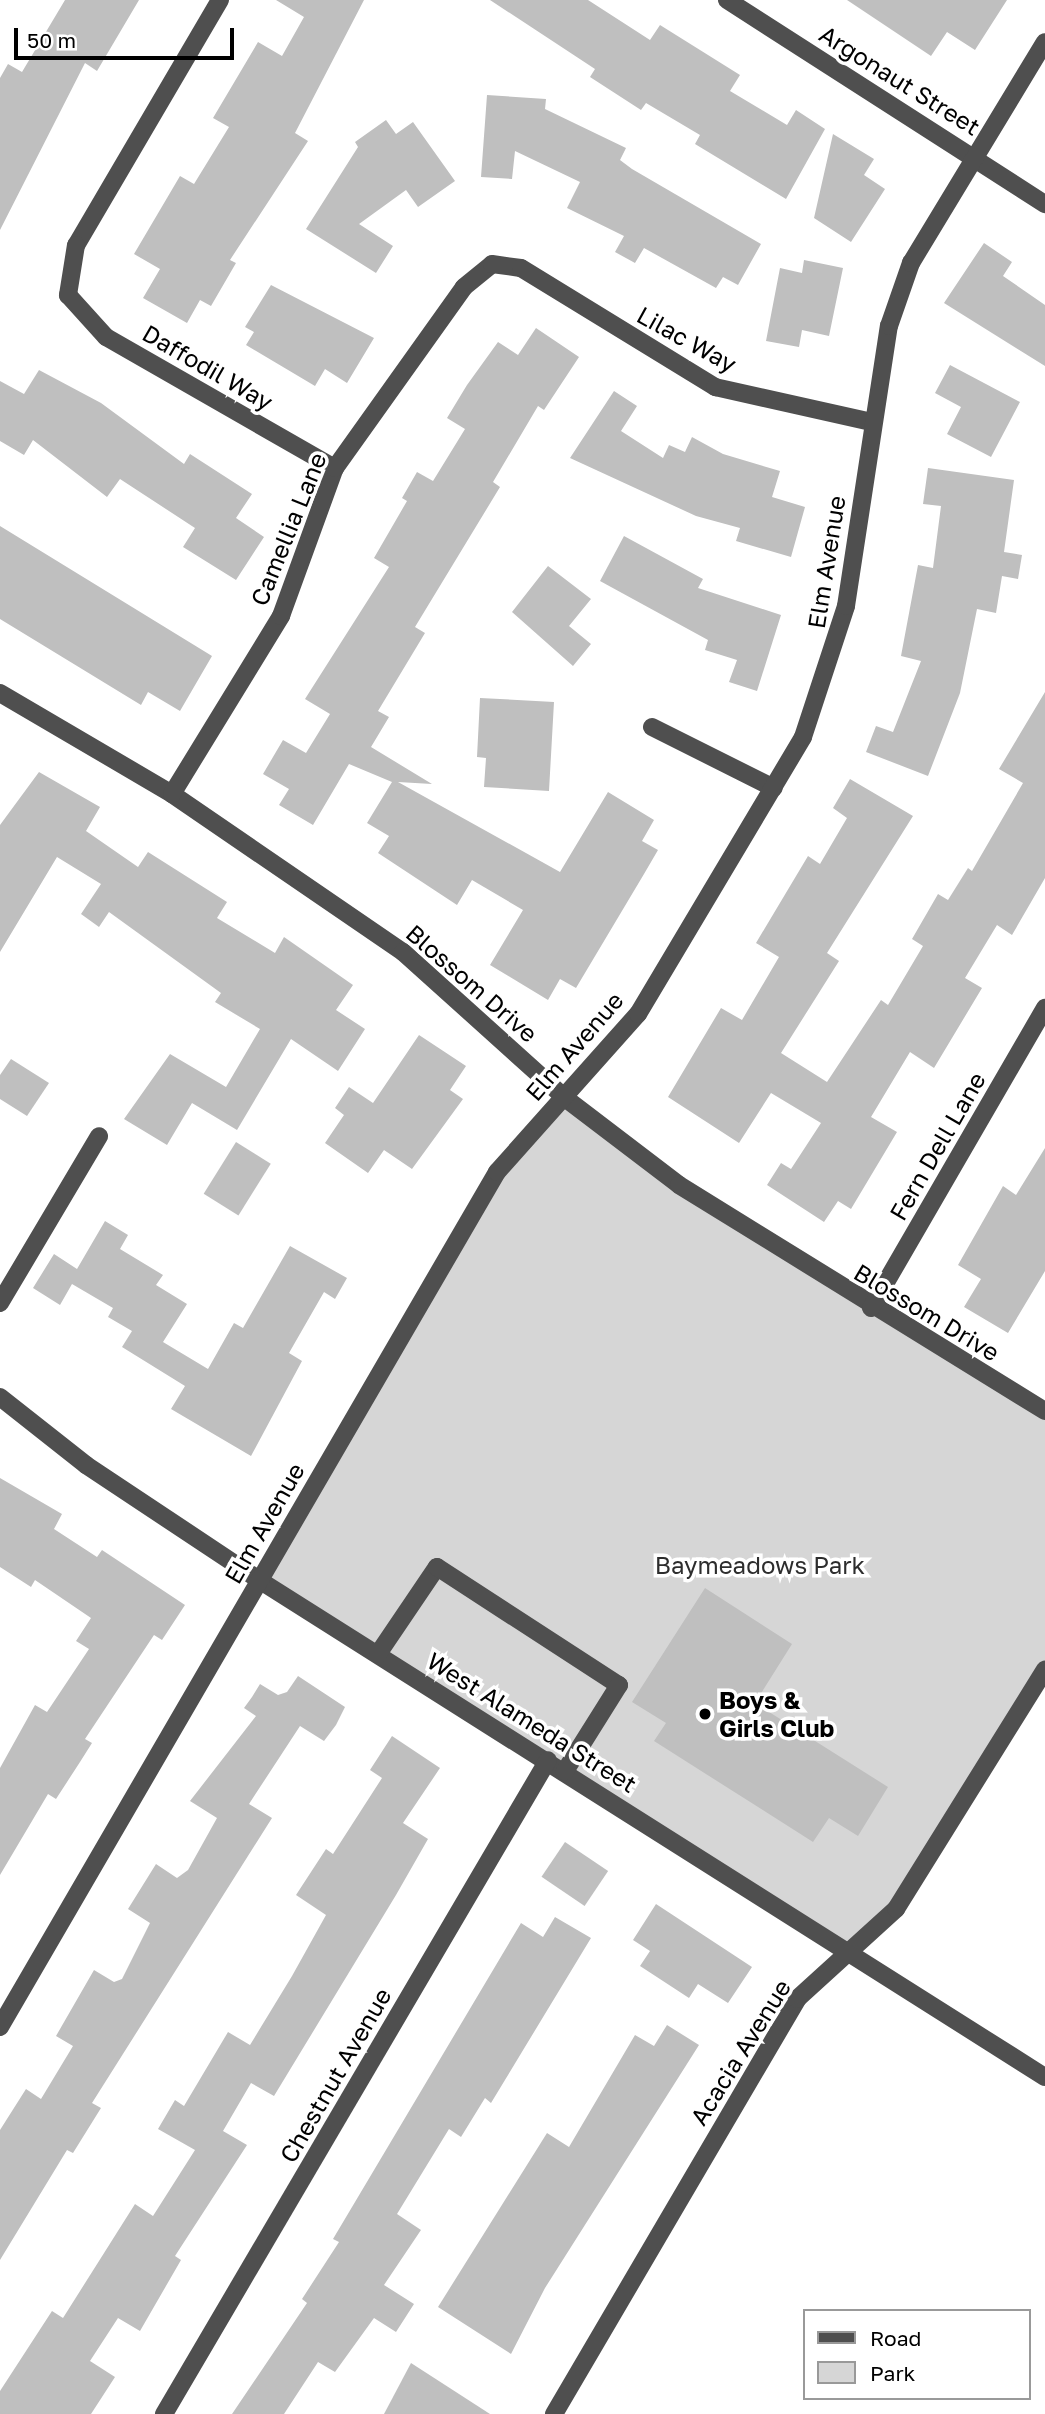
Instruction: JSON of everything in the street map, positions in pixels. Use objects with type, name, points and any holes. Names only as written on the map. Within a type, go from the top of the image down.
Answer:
[{"type":"street","name":"Daffodil Way","points":[[220,0],[76,245],[68,295],[106,337],[335,468]]},
{"type":"street","name":"Argonaut Street","points":[[727,0],[1045,204]]},
{"type":"street","name":"Elm Avenue","points":[[0,2027],[497,1172],[638,1014],[774,788],[832,664],[889,326],[911,263],[1045,42]]},
{"type":"street","name":"Camellia Lane","points":[[172,794],[281,616],[335,468],[478,272],[492,264],[532,275]]},
{"type":"street","name":"Lilac Way","points":[[532,275],[715,387],[872,422]]},
{"type":"street","name":"Blossom Drive","points":[[2,697],[172,794],[403,952],[565,1098],[680,1185],[871,1308],[1045,1411]]},
{"type":"street","points":[[652,727],[774,788]]},
{"type":"street","name":"Fern Dell Lane","points":[[871,1308],[1045,1008]]},
{"type":"street","points":[[0,1303],[99,1136]]},
{"type":"street","name":"West Alameda Street","points":[[0,1396],[86,1465],[260,1580],[1045,2077]]},
{"type":"street","points":[[378,1654],[437,1567],[619,1685],[565,1771]]},
{"type":"street","name":"Acacia Avenue","points":[[554,2414],[797,1998],[846,1951],[896,1909],[932,1859],[1045,1670]]},
{"type":"street","name":"Chestnut Avenue","points":[[164,2414],[548,1760]]},
{"type":"green space","name":"Baymeadows Park","points":[[565,1098],[679,1185],[1045,1411],[1045,1670],[932,1859],[846,1950],[259,1580],[497,1172]]},
{"type":"building","points":[[65,0],[139,0],[97,71],[85,63],[0,230],[0,78],[8,64],[22,72]]},
{"type":"building","points":[[276,0],[364,0],[295,133],[308,141],[230,260],[236,263],[211,306],[200,300],[187,323],[143,298],[160,269],[134,254],[180,176],[194,184],[229,127],[213,118],[258,42],[282,56],[304,17]]},
{"type":"building","points":[[490,0],[588,0],[650,40],[660,25],[740,75],[730,91],[787,125],[796,110],[825,129],[786,199],[695,144],[700,135],[646,103],[641,110],[590,77],[595,69]]},
{"type":"building","points":[[847,0],[1007,0],[975,50],[947,32],[931,56]]},
{"type":"building","points":[[487,95],[546,99],[545,109],[626,148],[620,160],[632,169],[761,244],[738,285],[723,277],[716,288],[644,248],[635,263],[615,252],[624,236],[567,208],[580,182],[515,151],[512,179],[481,177]]},
{"type":"building","points":[[386,120],[396,134],[413,122],[455,181],[418,207],[406,190],[359,224],[393,246],[376,273],[306,229],[358,147],[355,142]]},
{"type":"building","points":[[833,134],[874,159],[864,175],[885,189],[851,242],[814,218]]},
{"type":"building","points":[[984,243],[1012,262],[1003,276],[1045,305],[1045,366],[944,303]]},
{"type":"building","points":[[804,260],[843,268],[829,336],[802,330],[799,347],[766,341],[780,268],[802,273]]},
{"type":"building","points":[[271,285],[374,338],[347,383],[325,369],[315,386],[246,345],[254,332],[245,327]]},
{"type":"building","points":[[536,328],[579,357],[544,410],[538,406],[493,482],[500,487],[415,627],[425,633],[378,711],[389,717],[371,747],[432,784],[398,782],[560,872],[608,792],[654,820],[642,841],[658,850],[644,874],[576,988],[560,979],[548,1000],[490,965],[523,910],[472,880],[457,905],[378,853],[389,836],[367,823],[392,782],[349,764],[313,825],[279,805],[289,789],[263,774],[283,740],[306,753],[330,714],[305,699],[389,567],[374,558],[407,501],[402,498],[417,472],[433,481],[465,429],[447,418],[467,385],[498,342],[518,355]]},
{"type":"building","points":[[950,365],[1020,402],[991,457],[947,434],[961,407],[935,393]]},
{"type":"building","points":[[39,370],[101,403],[184,464],[190,454],[252,494],[236,518],[264,537],[236,580],[183,547],[195,528],[120,479],[107,497],[33,440],[24,455],[0,441],[0,381],[24,394]]},
{"type":"building","points":[[614,391],[637,406],[621,431],[663,458],[669,445],[685,452],[692,437],[723,454],[780,471],[772,497],[805,507],[791,557],[736,541],[740,528],[696,516],[570,458]]},
{"type":"building","points":[[928,468],[1014,480],[1004,552],[1022,555],[1018,579],[1002,576],[996,613],[977,609],[960,693],[928,776],[866,752],[876,726],[893,732],[921,661],[901,656],[918,565],[933,568],[941,506],[923,504]]},
{"type":"building","points":[[0,526],[212,656],[180,711],[148,692],[141,705],[0,619]]},
{"type":"building","points":[[624,536],[703,579],[698,588],[781,615],[757,691],[729,682],[737,660],[705,650],[708,640],[600,581]]},
{"type":"building","points":[[548,566],[591,599],[569,626],[591,644],[573,666],[512,612]]},
{"type":"building","points":[[1045,692],[1045,878],[1012,935],[997,925],[965,978],[982,988],[934,1068],[910,1052],[871,1117],[897,1132],[851,1209],[838,1201],[824,1222],[767,1185],[781,1163],[791,1169],[821,1123],[771,1093],[739,1143],[668,1097],[721,1008],[742,1020],[779,957],[756,943],[808,856],[820,864],[847,818],[833,808],[850,779],[913,816],[827,953],[839,961],[781,1053],[827,1082],[881,1000],[888,1005],[923,946],[912,939],[938,894],[948,900],[968,868],[972,871],[1023,783],[999,769]]},
{"type":"building","points":[[480,698],[554,702],[549,791],[484,787],[486,758],[477,757]]},
{"type":"building","points":[[39,772],[100,807],[86,831],[138,867],[148,852],[227,902],[217,918],[275,953],[284,937],[353,985],[336,1010],[365,1029],[338,1071],[291,1039],[237,1130],[192,1103],[167,1145],[124,1119],[170,1054],[226,1087],[260,1029],[215,1002],[221,993],[109,912],[99,927],[81,914],[101,884],[57,857],[0,952],[0,825]]},
{"type":"building","points":[[419,1035],[466,1066],[450,1090],[463,1099],[412,1169],[384,1150],[368,1173],[325,1143],[344,1115],[335,1108],[349,1087],[373,1103]]},
{"type":"building","points":[[11,1059],[49,1083],[27,1116],[0,1099],[0,1075]]},
{"type":"building","points":[[236,1142],[271,1164],[238,1215],[204,1194]]},
{"type":"building","points":[[1045,1148],[1045,1271],[1008,1333],[964,1307],[981,1279],[958,1265],[1003,1186],[1016,1195]]},
{"type":"building","points":[[105,1221],[128,1235],[120,1249],[163,1275],[156,1285],[187,1304],[163,1342],[208,1369],[234,1323],[243,1328],[290,1246],[347,1278],[335,1299],[324,1292],[289,1353],[302,1361],[251,1456],[171,1409],[185,1386],[122,1347],[132,1331],[108,1317],[113,1308],[72,1284],[60,1305],[33,1288],[54,1254],[77,1269]]},
{"type":"building","points":[[0,1478],[62,1514],[54,1529],[97,1557],[102,1550],[185,1605],[162,1640],[154,1635],[85,1739],[92,1743],[80,1762],[56,1799],[48,1794],[0,1875],[0,1768],[35,1705],[47,1712],[89,1649],[76,1641],[91,1618],[35,1580],[31,1587],[0,1567]]},
{"type":"building","name":"Boys & Girls Club","points":[[705,1588],[792,1644],[755,1703],[888,1787],[858,1836],[829,1818],[813,1842],[654,1741],[666,1723],[632,1702]]},
{"type":"building","points":[[298,1676],[345,1707],[336,1725],[324,1741],[300,1726],[249,1804],[272,1818],[92,2103],[101,2108],[73,2153],[67,2150],[0,2260],[0,2130],[26,2089],[41,2099],[73,2046],[56,2036],[94,1970],[114,1982],[122,1979],[150,1923],[128,1909],[156,1864],[177,1878],[188,1870],[217,1818],[190,1801],[256,1716],[244,1708],[260,1684],[278,1695],[287,1692]]},
{"type":"building","points":[[392,1736],[440,1768],[403,1823],[428,1839],[396,1895],[274,2096],[251,2083],[223,2131],[247,2145],[175,2256],[181,2260],[140,2331],[118,2318],[90,2361],[115,2377],[91,2414],[0,2414],[0,2391],[52,2311],[63,2318],[135,2204],[153,2216],[195,2150],[158,2129],[175,2100],[184,2106],[228,2032],[250,2045],[292,1976],[326,1915],[296,1895],[326,1849],[333,1854],[382,1778],[370,1770]]},
{"type":"building","points":[[565,1842],[608,1871],[585,1906],[542,1877]]},
{"type":"building","points":[[656,1904],[752,1967],[728,2003],[698,1984],[689,1998],[640,1966],[650,1951],[633,1940]]},
{"type":"building","points":[[555,1917],[591,1938],[491,2103],[485,2098],[461,2137],[449,2129],[397,2214],[421,2230],[384,2285],[414,2304],[396,2332],[374,2318],[335,2372],[318,2362],[284,2414],[232,2414],[307,2303],[302,2299],[339,2242],[333,2239],[521,1923],[543,1937]]},
{"type":"building","points":[[667,2025],[699,2045],[545,2288],[511,2354],[438,2307],[547,2133],[569,2147],[635,2035],[654,2046]]},
{"type":"building","points":[[411,2363],[490,2414],[384,2414]]},
{"type":"place","name":"Boys & Girls Club","points":[[705,1714]]}]
